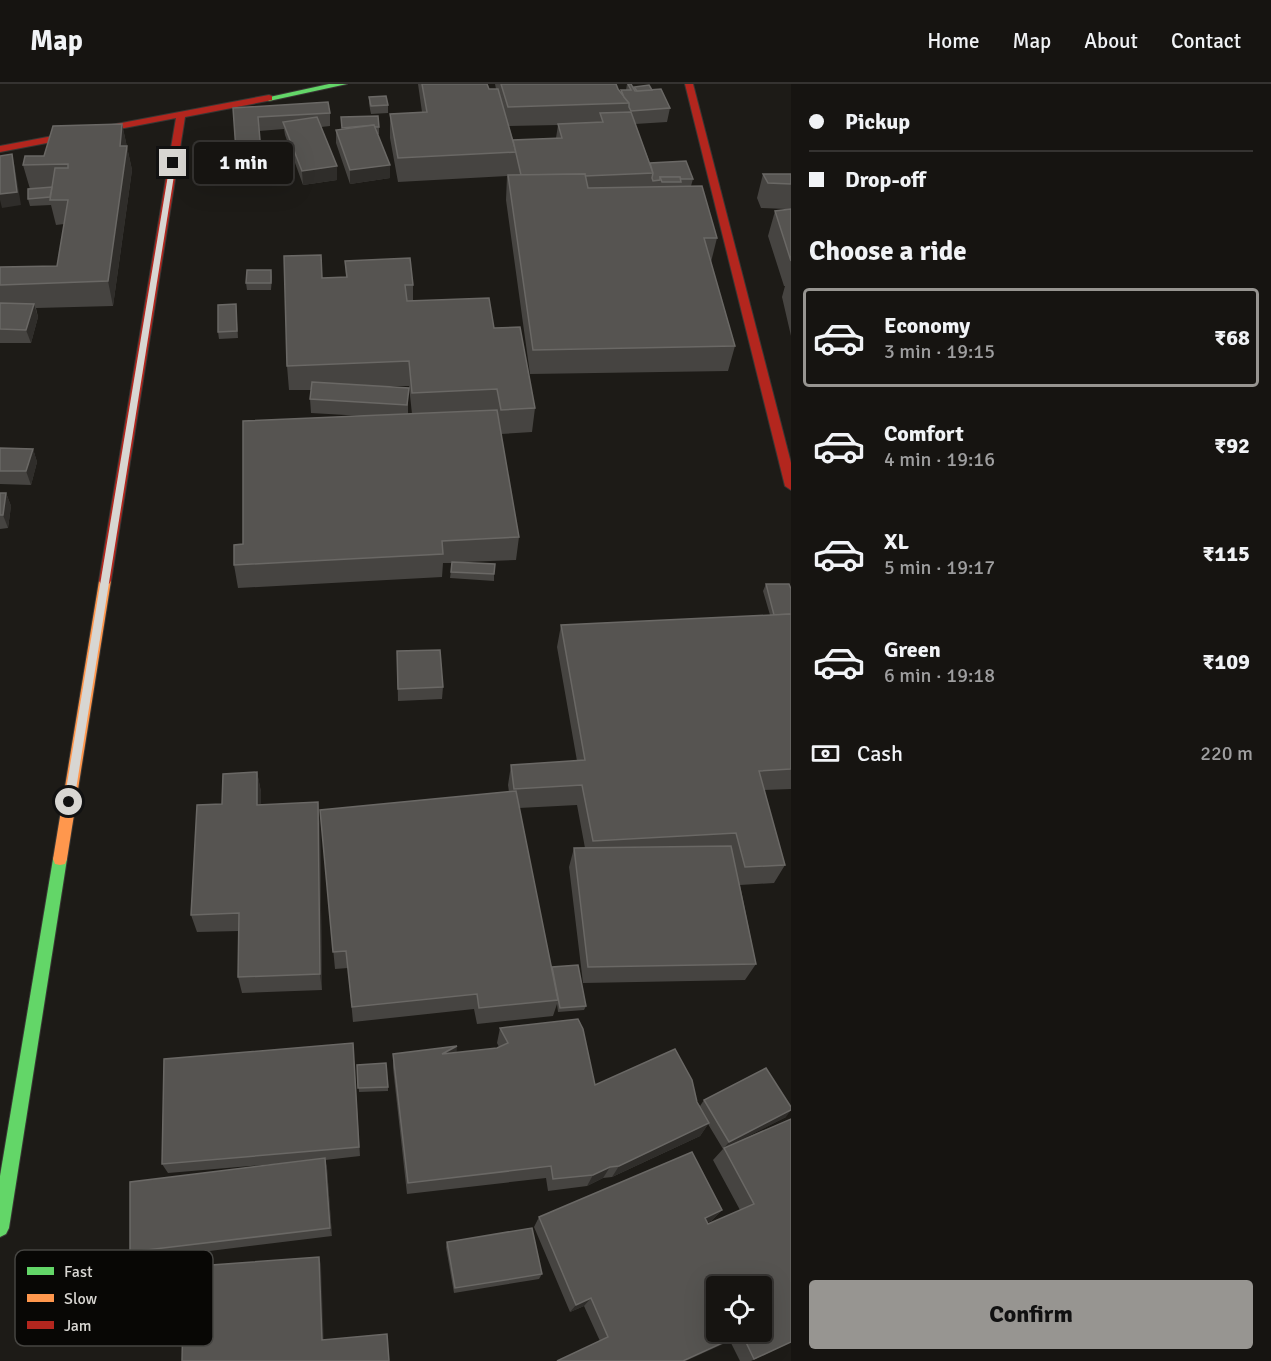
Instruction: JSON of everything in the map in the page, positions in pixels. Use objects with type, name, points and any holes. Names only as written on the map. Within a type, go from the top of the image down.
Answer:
[{"type":"street","points":[[0,149],[343,84]]},
{"type":"street","points":[[689,84],[791,486]]},
{"type":"street","points":[[0,1228],[181,116]]},
{"type":"building","points":[[422,84],[487,84],[489,89],[498,89],[516,152],[398,158],[390,114],[427,112]]},
{"type":"building","points":[[501,84],[616,84],[629,103],[508,107]]},
{"type":"building","points":[[628,84],[631,84],[635,91],[661,89],[670,108],[631,111],[621,90],[631,90]]},
{"type":"building","points":[[649,85],[652,90],[637,91],[634,87]]},
{"type":"building","points":[[386,96],[388,105],[371,106],[369,97]]},
{"type":"building","points":[[328,102],[330,113],[258,117],[262,163],[237,165],[233,108]]},
{"type":"building","points":[[631,112],[653,173],[585,176],[585,174],[521,175],[513,140],[562,138],[558,124],[603,122],[600,113]]},
{"type":"building","points":[[378,116],[379,127],[374,125],[342,128],[341,117]]},
{"type":"building","points":[[317,117],[337,166],[302,171],[283,122]]},
{"type":"building","points":[[122,124],[120,146],[127,146],[108,281],[0,285],[0,267],[57,266],[68,200],[50,200],[55,168],[68,168],[68,164],[23,165],[25,156],[44,156],[53,126]]},
{"type":"building","points":[[374,125],[390,165],[350,170],[336,130]]},
{"type":"building","points":[[12,154],[17,192],[0,194],[0,156]]},
{"type":"building","points":[[686,161],[693,179],[660,177],[660,180],[653,181],[650,163]]},
{"type":"building","points":[[585,174],[588,188],[702,186],[717,238],[704,238],[735,346],[533,350],[508,175]]},
{"type":"building","points":[[763,174],[791,174],[791,184],[768,183]]},
{"type":"building","points":[[660,177],[680,177],[681,182],[662,182]]},
{"type":"building","points":[[52,187],[50,197],[28,199],[28,189]]},
{"type":"building","points":[[791,209],[791,261],[775,211]]},
{"type":"building","points":[[321,255],[322,278],[347,277],[345,261],[410,258],[413,285],[405,285],[407,301],[489,298],[494,328],[520,327],[535,408],[501,410],[497,389],[412,393],[409,361],[287,366],[284,256]]},
{"type":"building","points":[[247,270],[271,270],[271,283],[246,283]]},
{"type":"building","points":[[0,303],[34,304],[26,330],[0,329]]},
{"type":"building","points":[[236,304],[237,331],[218,332],[218,305]]},
{"type":"building","points":[[312,382],[409,388],[407,405],[310,399]]},
{"type":"building","points":[[497,410],[519,537],[442,541],[443,554],[234,565],[234,545],[243,544],[243,421]]},
{"type":"building","points":[[0,448],[33,449],[26,471],[0,471]]},
{"type":"building","points":[[0,493],[6,493],[3,515],[0,515]]},
{"type":"building","points":[[452,562],[495,564],[494,574],[451,572]]},
{"type":"building","points":[[766,584],[789,584],[791,614],[774,615]]},
{"type":"building","points":[[791,614],[791,769],[759,771],[785,865],[745,867],[736,833],[593,841],[582,785],[514,789],[511,765],[585,760],[561,625]]},
{"type":"building","points":[[440,650],[443,687],[398,689],[397,651]]},
{"type":"building","points":[[257,772],[257,805],[318,802],[320,974],[238,977],[239,913],[191,915],[197,805],[222,804],[223,774]]},
{"type":"building","points":[[516,791],[558,1000],[479,1008],[477,994],[352,1007],[346,951],[333,952],[320,810]]},
{"type":"building","points":[[731,846],[756,964],[588,967],[574,848]]},
{"type":"building","points":[[578,965],[586,1006],[560,1008],[552,967]]},
{"type":"building","points":[[578,1019],[583,1029],[595,1085],[675,1049],[692,1080],[697,1102],[709,1123],[619,1166],[610,1167],[593,1175],[553,1179],[551,1166],[408,1183],[393,1054],[457,1046],[442,1054],[497,1048],[508,1043],[500,1028]]},
{"type":"building","points":[[353,1043],[359,1147],[162,1164],[164,1059]]},
{"type":"building","points":[[386,1063],[388,1087],[358,1088],[357,1065]]},
{"type":"building","points":[[766,1068],[791,1110],[729,1142],[704,1100]]},
{"type":"building","points":[[791,1119],[791,1342],[754,1359],[746,1342],[772,1342],[772,1276],[706,1276],[706,1342],[725,1342],[683,1361],[557,1361],[608,1337],[591,1298],[576,1305],[539,1217],[692,1152],[722,1210],[705,1218],[708,1224],[754,1204],[724,1148]]},
{"type":"building","points":[[325,1158],[330,1228],[147,1250],[130,1250],[130,1182]]},
{"type":"building","points":[[532,1228],[542,1274],[455,1288],[447,1242]]},
{"type":"building","points":[[319,1257],[322,1340],[387,1334],[389,1361],[182,1361],[182,1346],[213,1346],[213,1265]]},
{"type":"traffic: fast","points":[[269,98],[343,84]]},
{"type":"traffic: fast","points":[[0,1228],[60,859]]},
{"type":"traffic: slow","points":[[60,859],[105,581]]},
{"type":"traffic: jam","points":[[689,84],[791,486]]},
{"type":"traffic: jam","points":[[0,149],[269,98]]},
{"type":"traffic: jam","points":[[105,581],[181,116]]},
{"type":"route","points":[[69,802],[173,163]]}]
